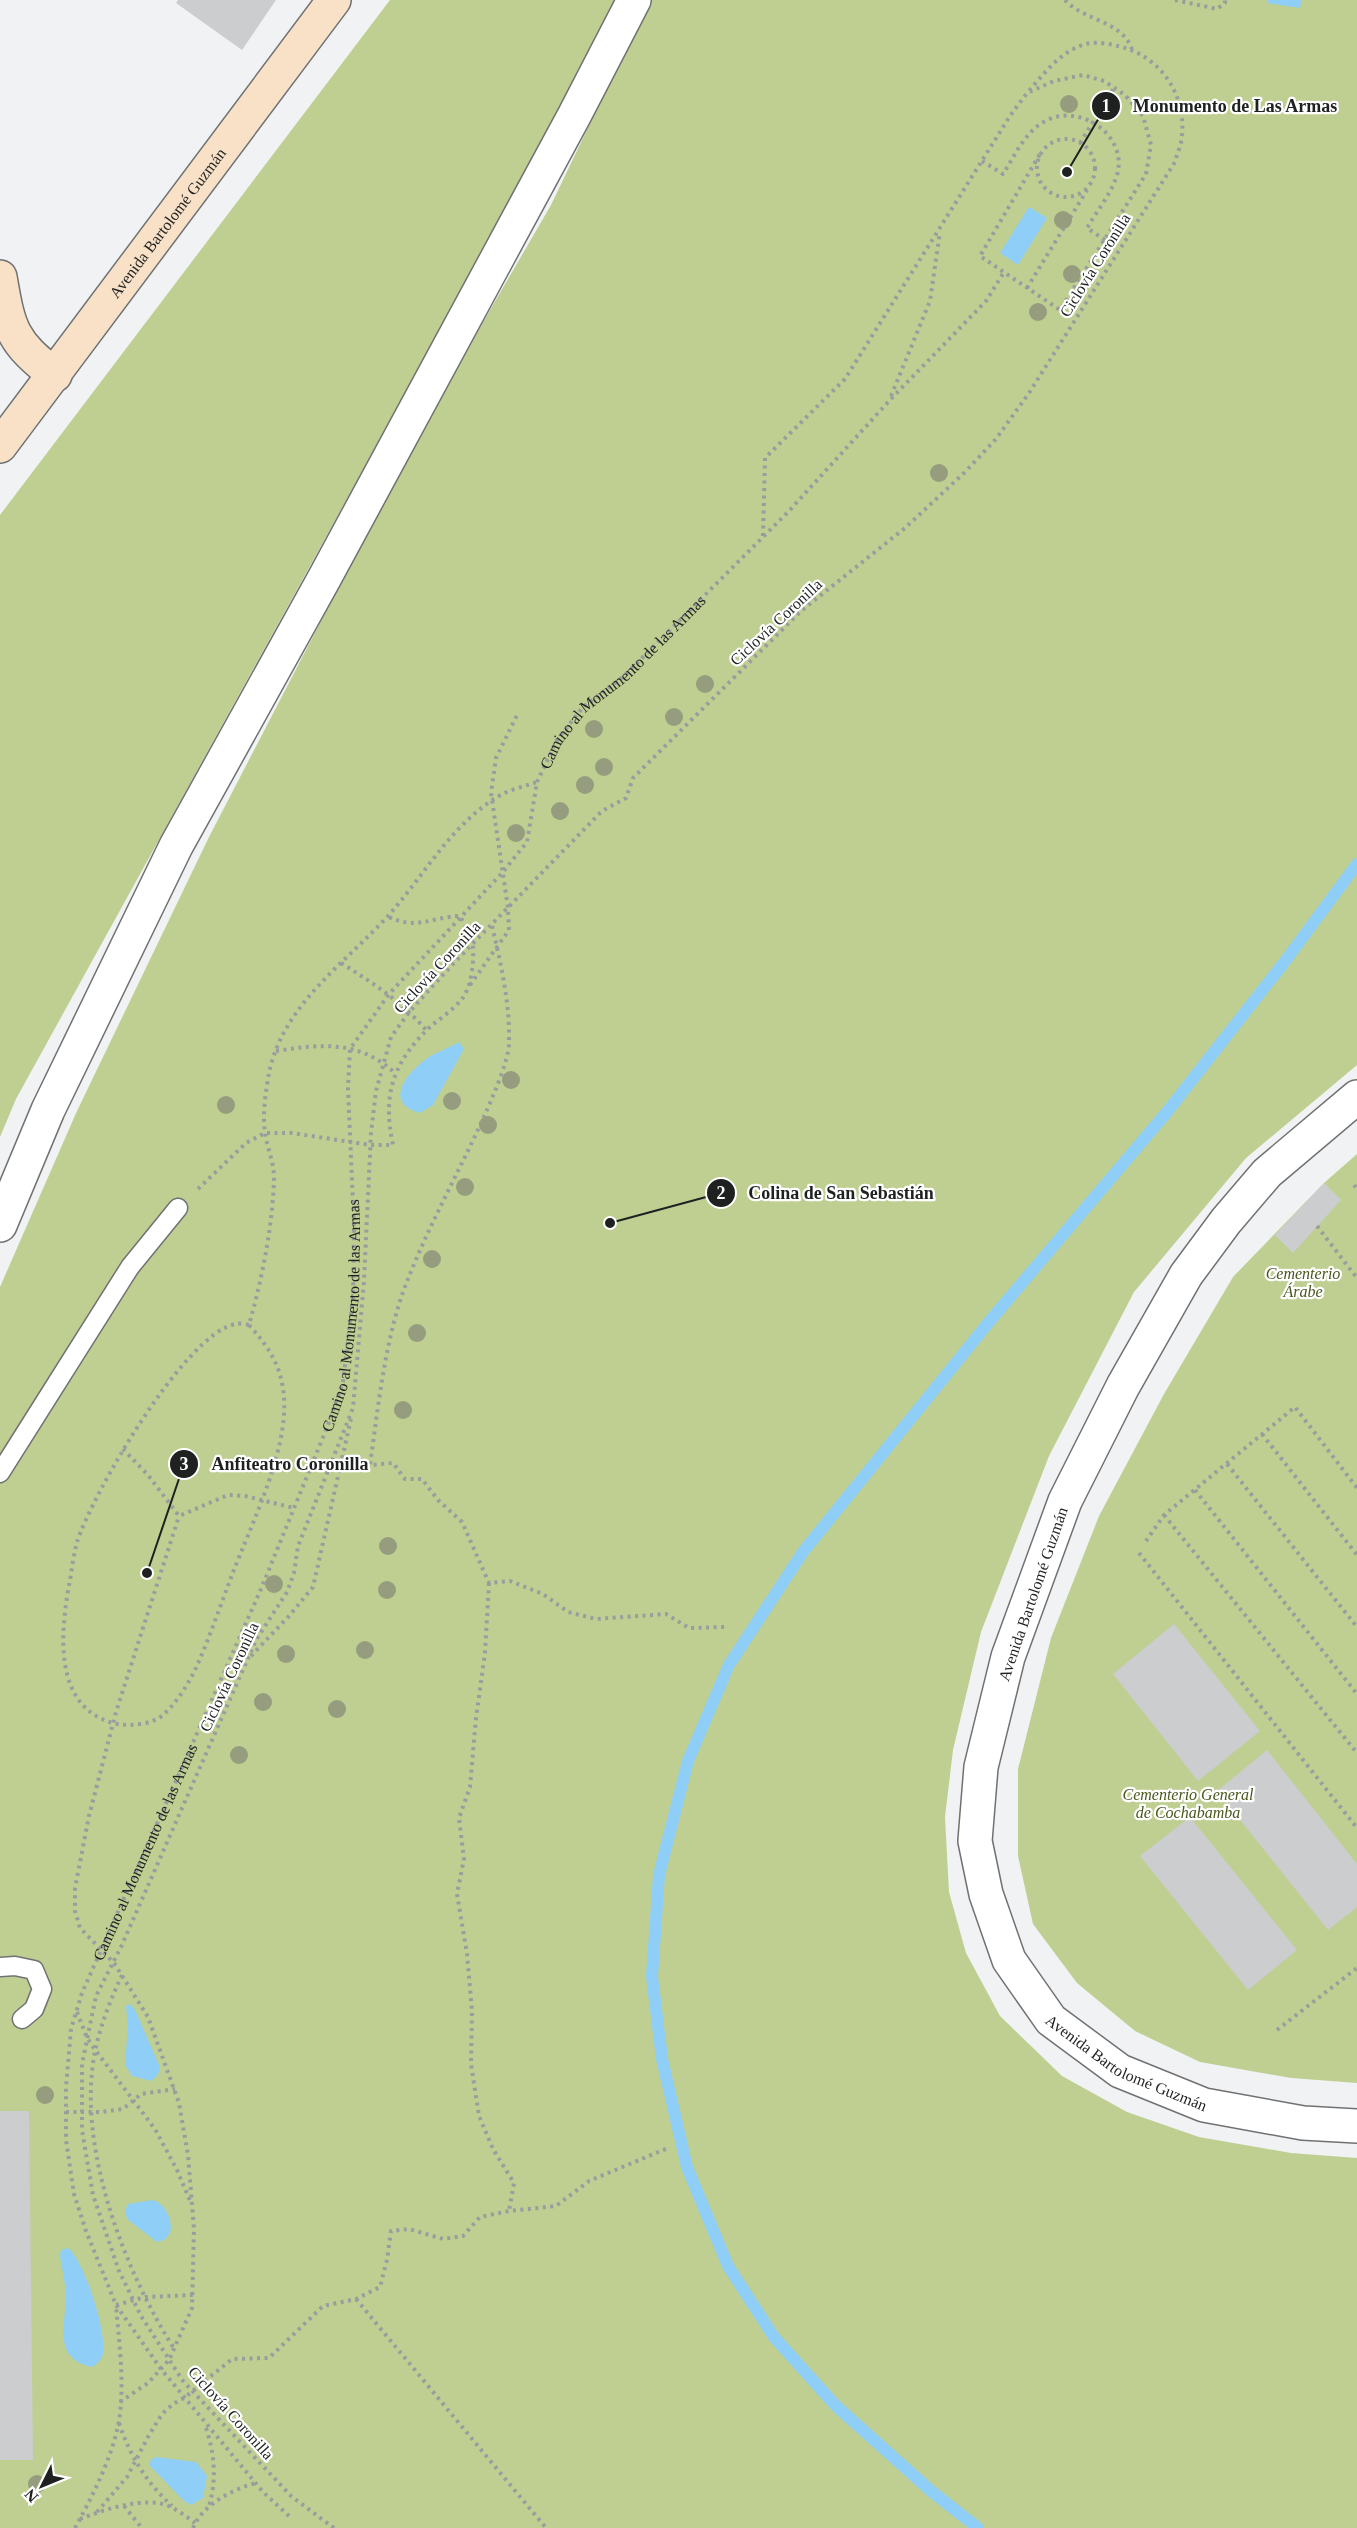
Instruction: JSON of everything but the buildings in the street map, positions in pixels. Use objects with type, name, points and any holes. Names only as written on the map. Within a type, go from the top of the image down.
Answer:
[{"type":"street","name":"Avenida Bartolomé Guzmán","points":[[0,446],[334,0]]},
{"type":"street","points":[[0,1225],[48,1110],[176,846],[331,567],[634,0]]},
{"type":"street","points":[[0,277],[6,312],[17,339],[27,354],[55,375]]},
{"type":"street","name":"Avenida Bartolomé Guzmán","points":[[1357,1098],[1268,1173],[1226,1221],[1186,1275],[1123,1386],[1065,1501],[1008,1657],[981,1767],[975,1841],[986,1894],[1009,1960],[1051,2020],[1120,2071],[1204,2105],[1303,2123],[1357,2126]]},
{"type":"lane","points":[[0,1473],[130,1267],[178,1208]]},
{"type":"lane","points":[[0,1967],[15,1966],[34,1970],[42,1989],[34,2009],[22,2019]]},
{"type":"path","points":[[1065,0],[1071,6],[1117,29],[1128,40],[1132,49]]},
{"type":"path","points":[[1175,0],[1217,9],[1225,3],[1225,0]]},
{"type":"path","name":"Ciclovía Coronilla","points":[[334,2528],[291,2496],[192,2391],[169,2360],[133,2300],[119,2271],[93,2195],[82,2130],[82,2064],[96,1996],[114,1963],[256,1640],[287,1592],[294,1573],[298,1546],[353,1408],[364,1281],[370,1145],[376,1091],[391,1037],[410,1011],[491,925],[603,811],[626,798],[633,778],[801,611],[905,528],[963,474],[996,439],[1029,393],[1175,162],[1182,136],[1181,110],[1172,85],[1155,63],[1132,49],[1108,44],[1088,44],[1066,53],[1051,65],[1027,93],[1010,116],[845,379],[765,458],[763,537]]},
{"type":"path","points":[[1027,93],[1054,81],[1083,75],[1104,81],[1125,95],[1143,116],[1151,145],[1146,174],[1060,310],[980,256],[1040,154],[1053,142],[1072,139],[1080,143],[1092,157],[1094,175],[1028,288]]},
{"type":"path","points":[[1080,143],[1114,88]]},
{"type":"path","points":[[982,161],[1003,174],[1030,131],[1044,121],[1059,116],[1075,115],[1090,120],[1103,129],[1112,142],[1117,157],[1117,173],[1111,188],[1086,228],[1105,240]]},
{"type":"path","points":[[1040,154],[1037,163],[1041,181],[1046,189],[1055,194],[1074,196],[1083,192],[1090,184]]},
{"type":"path","points":[[890,400],[930,301],[940,229]]},
{"type":"path","name":"Camino al Monumento de las Armas","points":[[289,2516],[256,2483],[205,2424],[161,2370],[116,2305],[86,2231],[74,2194],[66,2140],[66,2112],[71,2029],[82,1993],[261,1589],[328,1425],[343,1382],[353,1297],[354,1226],[350,1143],[350,1049],[389,994],[502,873],[527,842],[537,782],[556,740],[583,707],[624,676],[763,537],[986,301],[1004,272]]},
{"type":"path","points":[[178,1208],[246,1143],[265,1133],[292,1133],[350,1143],[393,1145],[389,1124],[388,1096],[395,1073],[406,1053],[462,999],[469,985],[509,930],[508,908],[492,800],[496,758],[518,714]]},
{"type":"path","points":[[249,1325],[260,1289],[274,1180],[265,1133],[269,1072],[282,1034],[304,1002],[387,916],[454,832],[492,800],[537,782]]},
{"type":"path","points":[[387,916],[402,924],[419,924],[440,917],[460,916],[473,944],[469,985]]},
{"type":"path","points":[[491,925],[506,985],[510,1046],[493,1095],[461,1169],[425,1238],[402,1295],[392,1329],[370,1465],[393,1463],[405,1479],[422,1479],[438,1500],[462,1521],[489,1583],[485,1653],[470,1787],[459,1818],[464,1859],[457,1893],[468,1965],[472,2011],[471,2064],[478,2116],[493,2149],[514,2183],[509,2211]]},
{"type":"path","points":[[341,963],[389,994],[410,1011],[427,1031]]},
{"type":"path","points":[[276,1051],[332,1045],[350,1049],[383,1062],[395,1073]]},
{"type":"path","points":[[1317,1226],[1357,1278]]},
{"type":"path","points":[[235,1323],[249,1325],[267,1344],[278,1364],[284,1399],[280,1438],[261,1500],[194,1671],[178,1699],[162,1717],[134,1725],[113,1723],[90,1712],[72,1690],[64,1667],[63,1636],[66,1600],[77,1542],[97,1494],[155,1401],[193,1354],[213,1334],[235,1323]]},
{"type":"path","points":[[1146,1541],[1164,1515],[1295,1407],[1357,1488]]},
{"type":"path","points":[[248,1658],[289,1616],[313,1587],[353,1408]]},
{"type":"path","points":[[1262,1434],[1357,1556]]},
{"type":"path","points":[[123,1449],[148,1475],[179,1516]]},
{"type":"path","points":[[1227,1464],[1357,1627]]},
{"type":"path","points":[[1195,1490],[1357,1694]]},
{"type":"path","points":[[120,2402],[148,2383],[169,2360],[175,2349],[192,2308],[194,2229],[188,2155],[175,2089],[148,2017],[114,1963],[80,1928],[75,1911],[75,1888],[89,1816],[113,1723],[179,1516],[228,1495],[294,1508]]},
{"type":"path","points":[[1164,1515],[1357,1753]]},
{"type":"path","points":[[1139,1553],[1357,1828]]},
{"type":"path","points":[[489,1583],[510,1581],[543,1594],[568,1612],[596,1619],[666,1614],[688,1628],[725,1627]]},
{"type":"path","points":[[1277,2030],[1357,1968]]},
{"type":"path","points":[[122,1974],[107,2008],[96,2051],[93,2112],[98,2159],[111,2219],[145,2297],[175,2349]]},
{"type":"path","points":[[77,2012],[87,2038],[155,2129],[177,2170],[192,2206]]},
{"type":"path","points":[[66,2112],[123,2109],[141,2094],[175,2089]]},
{"type":"path","points":[[97,2512],[127,2477],[162,2414],[173,2404],[184,2398],[232,2359],[269,2358],[323,2306],[356,2299],[380,2287],[391,2231],[408,2229],[443,2239],[463,2236],[480,2217],[556,2206],[589,2181],[668,2148]]},
{"type":"path","points":[[75,2528],[104,2470],[119,2421],[122,2384],[116,2305],[145,2297],[193,2295]]},
{"type":"path","points":[[356,2299],[546,2528]]},
{"type":"path","points":[[119,2421],[135,2463],[159,2494],[195,2523]]},
{"type":"path","points":[[205,2424],[211,2442],[215,2488],[208,2509]]},
{"type":"path","points":[[193,2528],[208,2509],[226,2495],[240,2487],[256,2483]]},
{"type":"path","points":[[80,2519],[97,2512],[124,2506],[159,2503],[175,2509]]},
{"type":"path","points":[[124,2506],[142,2528]]},
{"type":"green space","points":[[390,0],[618,0],[552,127],[16,1099],[0,1137],[0,515]]},
{"type":"green space","points":[[649,0],[1357,0],[1357,1065],[1246,1158],[1134,1292],[1049,1456],[981,1632],[953,1750],[945,1817],[949,1892],[966,1953],[1000,2016],[1062,2076],[1127,2112],[1199,2137],[1291,2153],[1357,2158],[1357,2528],[0,2528],[0,1287],[77,1111],[209,837],[418,434],[551,205]]},
{"type":"green space","name":"Cementerio General de Cochabamba","points":[[1357,1154],[1357,2083],[1291,2078],[1200,2062],[1135,2031],[1077,1983],[1033,1924],[1018,1856],[1018,1769],[1051,1638],[1099,1516],[1164,1394],[1233,1277],[1324,1183]]},
{"type":"water","points":[[1267,0],[1301,0],[1300,8],[1267,3]]},
{"type":"water","points":[[1029,207],[1047,218],[1018,265],[1000,253]]},
{"type":"water","points":[[459,1042],[464,1049],[433,1105],[420,1113],[409,1108],[400,1095],[411,1072],[434,1054]]},
{"type":"water","points":[[130,2004],[135,2010],[160,2067],[158,2075],[151,2081],[132,2076],[125,2065],[128,2026],[126,2006]]},
{"type":"water","points":[[153,2200],[164,2208],[171,2229],[164,2240],[157,2242],[127,2219],[125,2210],[128,2204]]},
{"type":"water","points":[[68,2248],[81,2267],[98,2314],[103,2343],[102,2355],[99,2362],[92,2367],[71,2357],[64,2340],[66,2293],[60,2256],[61,2250]]},
{"type":"water","points":[[156,2457],[196,2462],[207,2476],[203,2498],[191,2505],[184,2501],[149,2465]]},
{"type":"waterway","points":[[978,2528],[931,2491],[835,2405],[774,2337],[728,2266],[687,2167],[662,2059],[652,1976],[659,1875],[688,1761],[729,1665],[803,1552],[989,1322],[1167,1112],[1286,960],[1357,864]]},
{"type":"place","name":"Monumento de Las Armas","points":[[1067,172]]},
{"type":"place","name":"Colina de San Sebastián","points":[[610,1223]]},
{"type":"place","name":"Anfiteatro Coronilla","points":[[147,1573]]},
{"type":"park label","name":"Cementerio Árabe","points":[[1303,1282]]}]
